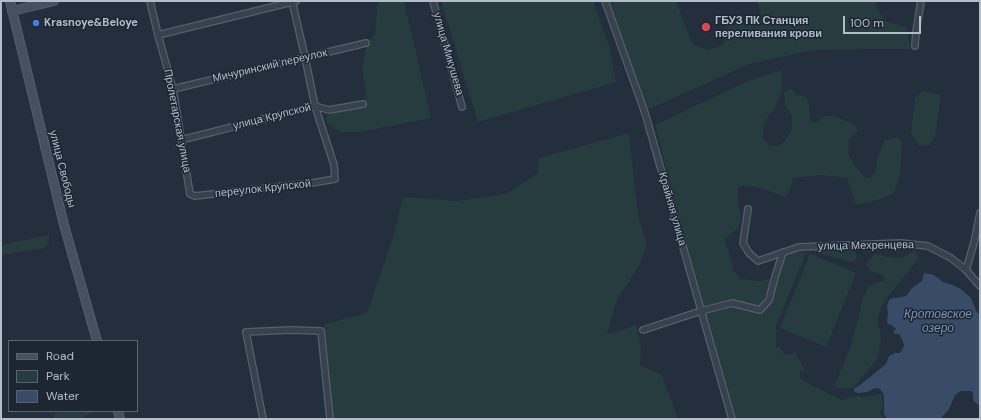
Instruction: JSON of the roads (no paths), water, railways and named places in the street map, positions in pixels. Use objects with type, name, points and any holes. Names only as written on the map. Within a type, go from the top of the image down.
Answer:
[{"type":"main road","name":"улица Свободы","points":[[10,1],[64,224],[97,340]]},
{"type":"main road","points":[[12,11],[54,1]]},
{"type":"street","name":"Пролетарская улица","points":[[150,1],[173,88],[190,194]]},
{"type":"street","points":[[158,35],[293,1],[316,106]]},
{"type":"street","name":"улица Микушева","points":[[433,1],[462,107]]},
{"type":"street","name":"Крайняя улица","points":[[605,1],[645,113],[732,419]]},
{"type":"street","points":[[915,46],[921,1]]},
{"type":"street","name":"Мичуринский переулок","points":[[173,88],[366,43]]},
{"type":"street","name":"улица Крупской","points":[[182,140],[316,106],[329,110],[363,104]]},
{"type":"street","name":"переулок Крупской","points":[[190,194],[194,196],[226,193],[312,183],[335,178],[334,165],[316,106]]},
{"type":"street","name":"улица Мехренцева","points":[[748,209],[743,242],[749,253],[758,261],[799,247],[906,243],[928,246],[951,258],[966,270],[980,286]]},
{"type":"street","points":[[966,270],[974,244],[980,214]]},
{"type":"street","points":[[643,330],[732,303],[760,310],[770,300],[774,277],[783,252]]},
{"type":"street","points":[[263,419],[246,332],[291,330],[321,331],[330,419]]},
{"type":"water","name":"Кротовское озеро","points":[[924,273],[934,275],[943,282],[961,289],[971,298],[976,311],[980,315],[980,405],[974,401],[973,393],[971,391],[961,391],[955,395],[949,409],[940,419],[888,419],[884,415],[884,397],[880,389],[877,388],[867,392],[858,393],[854,391],[854,389],[886,364],[889,356],[895,353],[900,353],[902,350],[904,346],[903,341],[899,334],[895,334],[893,332],[896,329],[888,324],[887,306],[889,300],[906,296],[913,287],[922,281]]},
{"type":"place","name":"Krasnoye&Beloye","points":[[36,23]]},
{"type":"place","name":"ГБУЗ ПК Станция переливания крови","points":[[706,27]]}]
